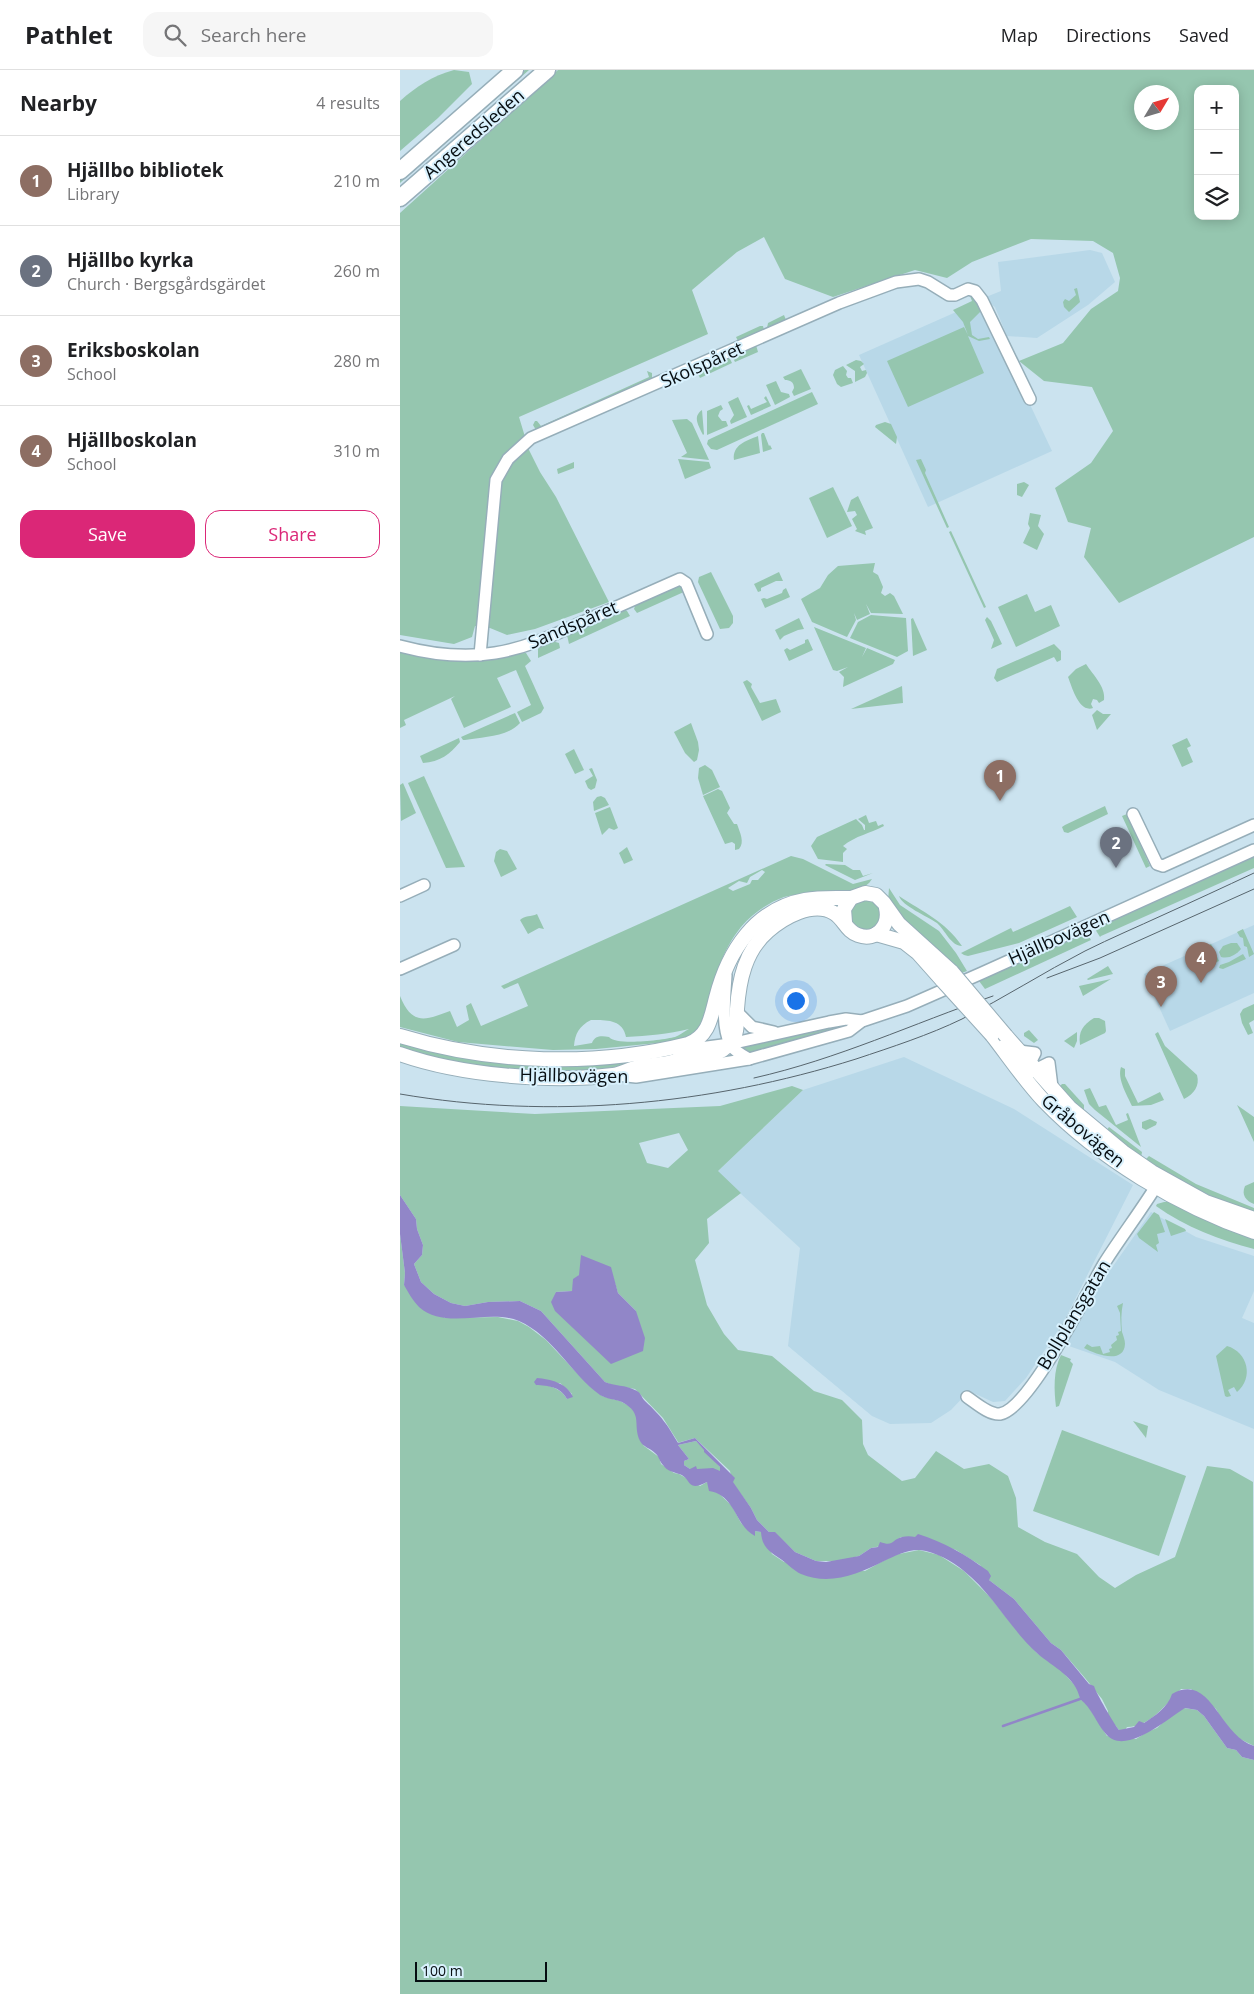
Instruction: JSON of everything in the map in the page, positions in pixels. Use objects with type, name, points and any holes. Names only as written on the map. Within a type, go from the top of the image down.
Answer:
[{"type":"highway","name":"Angeredsleden","points":[[400,171],[515,70]]},
{"type":"highway","name":"Angeredsleden","points":[[400,198],[547,70]]},
{"type":"main road","name":"Gråbovägen","points":[[659,1051],[688,1044],[702,1036],[710,1023],[721,980],[732,954],[753,925],[775,910],[806,900],[851,898],[860,893],[871,893],[880,899],[899,924],[999,1036],[1031,1065],[1042,1099],[1063,1118],[1115,1160],[1159,1182],[1206,1202],[1254,1219]]},
{"type":"main road","points":[[845,922],[844,909],[851,898]]},
{"type":"main road","points":[[876,934],[886,923],[886,908]]},
{"type":"main road","name":"Gråbovägen","points":[[730,1044],[738,1030],[737,1012],[740,981],[744,965],[752,950],[763,935],[776,924],[802,912],[818,909],[834,913],[855,934],[866,937],[876,934],[904,942],[947,976]]},
{"type":"main road","name":"Hjällbovägen","points":[[400,1036],[466,1052],[524,1057],[592,1058],[659,1051]]},
{"type":"main road","name":"Gråbovägen","points":[[999,1036],[1019,1051],[1070,1108],[1159,1182],[1210,1215],[1254,1232]]},
{"type":"main road","points":[[616,1075],[634,1068],[710,1055],[730,1044]]},
{"type":"main road","name":"Hjällbovägen","points":[[400,1054],[457,1069],[507,1075],[559,1077],[616,1075]]},
{"type":"street","name":"Skolspåret","points":[[480,655],[496,480],[508,460],[531,438],[839,304],[896,282],[913,280],[928,282],[949,295],[955,295],[968,289],[975,291],[982,300],[1030,399]]},
{"type":"street","name":"Sandspåret","points":[[400,646],[434,653],[480,655],[526,646],[680,579],[686,583],[708,634]]},
{"type":"street","points":[[1134,814],[1157,864],[1164,866],[1254,826]]},
{"type":"street","name":"Hjällbovägen","points":[[616,1075],[636,1077],[749,1059],[849,1031],[862,1021],[907,1006],[1254,850]]},
{"type":"street","points":[[400,896],[424,886]]},
{"type":"street","points":[[400,969],[454,945]]},
{"type":"street","points":[[726,972],[725,1019],[730,1044],[739,1054],[749,1059]]},
{"type":"street","name":"Hjällbovägen","points":[[737,1012],[752,1027],[778,1032]]},
{"type":"street","name":"Hjällbovägen","points":[[659,1051],[681,1052],[730,1044],[778,1032],[846,1019],[862,1021]]},
{"type":"street","points":[[1031,1065],[1049,1063],[1052,1087]]},
{"type":"street","name":"Bollplansgatan","points":[[967,1397],[991,1413],[1001,1414],[1015,1406],[1038,1376],[1070,1326],[1104,1263],[1159,1182]]},
{"type":"shaded area","points":[[1090,250],[1102,253],[1115,282],[1088,305],[1037,338],[1007,336],[995,307],[988,302],[986,297],[1001,291],[998,262]]},
{"type":"shaded area","points":[[981,301],[1052,451],[928,507],[859,355]]},
{"type":"shaded area","points":[[1254,925],[1254,993],[1170,1031],[1144,974]]},
{"type":"shaded area","points":[[904,1057],[1014,1109],[1133,1185],[1063,1323],[1026,1378],[1005,1401],[993,1402],[969,1391],[951,1410],[931,1423],[890,1424],[872,1416],[788,1346],[800,1248],[717,1172],[803,1090]]},
{"type":"shaded area","points":[[400,1195],[416,1219],[417,1229],[423,1245],[422,1255],[414,1264],[421,1282],[434,1294],[451,1303],[465,1306],[488,1302],[520,1301],[541,1311],[605,1382],[628,1387],[639,1392],[664,1421],[678,1443],[695,1438],[735,1478],[733,1482],[757,1520],[769,1532],[775,1532],[795,1552],[816,1561],[826,1562],[859,1556],[871,1548],[878,1547],[880,1542],[890,1543],[898,1538],[915,1537],[918,1534],[946,1545],[988,1571],[991,1576],[989,1580],[1014,1599],[1051,1643],[1061,1650],[1089,1684],[1094,1686],[1119,1730],[1134,1727],[1139,1721],[1144,1723],[1164,1707],[1172,1694],[1186,1689],[1197,1691],[1206,1698],[1242,1740],[1254,1746],[1254,1760],[1242,1757],[1236,1750],[1227,1748],[1204,1716],[1197,1710],[1185,1708],[1158,1727],[1135,1739],[1114,1740],[1106,1734],[1088,1707],[1080,1699],[1078,1691],[1069,1679],[1028,1644],[974,1580],[954,1564],[938,1555],[920,1550],[911,1551],[897,1555],[854,1574],[833,1579],[823,1579],[798,1573],[767,1549],[761,1532],[755,1531],[755,1536],[748,1531],[725,1498],[709,1491],[707,1482],[696,1486],[692,1485],[683,1476],[666,1469],[656,1454],[640,1441],[635,1415],[629,1406],[600,1395],[580,1377],[552,1345],[531,1328],[519,1321],[507,1318],[454,1319],[442,1317],[430,1314],[419,1307],[404,1285],[405,1273],[400,1234]],"holes":[[[696,1441],[720,1467],[720,1471],[713,1468],[697,1469],[696,1466],[690,1469],[684,1465],[684,1461],[689,1459],[678,1445]]]},
{"type":"shaded area","points":[[1151,1212],[1196,1237],[1254,1256],[1254,1291],[1242,1318],[1254,1323],[1254,1429],[1159,1390],[1115,1362],[1066,1345],[1102,1282]]},
{"type":"shaded area","points":[[581,1255],[611,1267],[618,1293],[636,1311],[645,1338],[643,1351],[611,1364],[555,1311],[551,1302],[556,1292],[572,1291],[573,1279],[579,1275]]},
{"type":"shaded area","points":[[537,1378],[547,1379],[562,1385],[567,1388],[573,1397],[567,1399],[557,1389],[536,1385],[534,1382]]},
{"type":"green space","points":[[454,70],[469,72],[472,84],[438,118],[400,151],[400,101],[425,82]]},
{"type":"green space","points":[[525,70],[529,70],[400,183],[400,180]]},
{"type":"green space","points":[[558,70],[1254,70],[1254,537],[1119,603],[1084,557],[1091,528],[1068,522],[1055,488],[1091,463],[1113,431],[1092,387],[1044,381],[1019,361],[1063,343],[1091,309],[1118,291],[1120,278],[1113,253],[1093,241],[1031,239],[972,262],[947,278],[915,270],[833,297],[785,279],[764,237],[737,252],[692,290],[708,334],[519,417],[529,450],[556,497],[609,602],[535,629],[507,635],[490,628],[475,626],[472,637],[454,644],[400,635],[400,213]]},
{"type":"green space","points":[[1077,288],[1080,302],[1069,312],[1064,307],[1063,302],[1065,299],[1069,301],[1076,295],[1074,289]]},
{"type":"green space","points":[[970,296],[973,296],[982,310],[970,322],[972,335],[978,339],[989,337],[990,339],[979,341],[968,336],[984,373],[908,407],[887,361],[964,327],[968,335],[963,322],[953,310],[972,301]]},
{"type":"green space","points":[[784,315],[786,320],[767,328],[768,323]]},
{"type":"green space","points":[[763,326],[764,330],[738,341],[736,337]]},
{"type":"green space","points":[[756,345],[758,352],[735,362],[732,356]]},
{"type":"green space","points":[[729,357],[732,363],[700,378],[697,372]]},
{"type":"green space","points":[[856,360],[864,364],[860,367],[862,371],[866,370],[867,373],[865,377],[855,382],[855,371],[846,365]]},
{"type":"green space","points":[[843,366],[847,371],[846,375],[848,378],[851,378],[853,383],[841,387],[837,384],[833,375],[835,370]]},
{"type":"green space","points":[[801,369],[811,389],[794,396],[792,392],[793,384],[783,377]]},
{"type":"green space","points":[[647,371],[652,373],[652,379],[536,430],[533,425],[537,421],[541,426],[649,377]]},
{"type":"green space","points":[[776,381],[781,392],[789,394],[790,397],[775,405],[766,385]]},
{"type":"green space","points":[[812,392],[818,404],[717,450],[711,449],[707,444],[708,440],[712,438]]},
{"type":"green space","points":[[766,396],[771,406],[751,415],[747,406],[749,405],[751,409],[767,402],[764,398]]},
{"type":"green space","points":[[738,397],[747,417],[731,424],[730,421],[734,415],[728,402]]},
{"type":"green space","points":[[721,405],[723,409],[718,416],[722,421],[726,421],[728,426],[707,435],[707,411]]},
{"type":"green space","points":[[702,410],[704,434],[703,435],[697,419]]},
{"type":"green space","points":[[687,419],[692,423],[709,460],[681,457],[687,453],[672,420]]},
{"type":"green space","points":[[885,422],[891,424],[897,437],[896,444],[875,427]]},
{"type":"green space","points":[[764,433],[772,449],[763,452],[761,435]]},
{"type":"green space","points":[[758,436],[760,453],[734,460],[735,451],[741,444]]},
{"type":"green space","points":[[678,459],[709,462],[711,468],[685,479]]},
{"type":"green space","points":[[921,459],[926,470],[925,473],[949,527],[947,528],[916,460]]},
{"type":"green space","points":[[574,462],[574,468],[558,474],[557,469]]},
{"type":"green space","points":[[1024,482],[1029,485],[1022,497],[1017,495],[1017,484]]},
{"type":"green space","points":[[833,487],[852,526],[827,538],[809,498]]},
{"type":"green space","points":[[858,496],[873,528],[865,531],[866,535],[855,531],[857,529],[852,519],[857,515],[855,511],[847,512],[851,500]]},
{"type":"green space","points":[[1030,513],[1041,515],[1038,526],[1044,534],[1037,550],[1023,543],[1030,528],[1028,524]]},
{"type":"green space","points":[[951,531],[986,607],[984,608],[949,532]]},
{"type":"green space","points":[[875,563],[873,572],[878,575],[883,587],[881,593],[885,596],[890,593],[894,596],[903,614],[871,613],[866,604],[870,614],[857,620],[854,613],[856,620],[847,637],[812,622],[801,599],[820,588],[828,575],[838,566]]},
{"type":"green space","points":[[711,572],[733,616],[733,623],[729,628],[720,629],[698,582],[699,577]]},
{"type":"green space","points":[[779,572],[783,581],[776,581],[761,588],[761,591],[758,592],[754,584]]},
{"type":"green space","points":[[681,584],[686,591],[637,613],[634,609],[636,603]]},
{"type":"green space","points":[[786,588],[790,597],[765,608],[761,599],[767,599],[782,593]]},
{"type":"green space","points":[[1027,594],[1035,612],[1051,605],[1060,626],[1016,647],[998,607]]},
{"type":"green space","points":[[623,609],[630,616],[569,644],[567,635]]},
{"type":"green space","points":[[871,615],[906,618],[908,651],[897,657],[850,638],[858,622]]},
{"type":"green space","points":[[987,617],[991,621],[1002,644],[991,649],[994,640],[985,620]]},
{"type":"green space","points":[[799,618],[804,629],[784,636],[780,640],[775,630]]},
{"type":"green space","points":[[913,618],[927,650],[913,656],[911,619]]},
{"type":"green space","points":[[814,627],[866,648],[862,657],[867,648],[895,660],[893,664],[843,687],[844,677],[839,672],[848,667],[837,671],[833,670]]},
{"type":"green space","points":[[808,639],[813,650],[789,661],[784,650],[787,648],[790,650],[805,643],[805,640]]},
{"type":"green space","points":[[552,641],[559,643],[560,648],[538,658],[538,647]]},
{"type":"green space","points":[[1054,644],[1061,651],[1061,660],[1057,662],[1054,657],[997,682],[994,678],[997,669]]},
{"type":"green space","points":[[400,652],[424,657],[526,653],[531,661],[525,666],[544,708],[541,713],[522,722],[517,712],[531,705],[516,670],[497,678],[511,707],[464,728],[451,699],[455,696],[404,720],[406,725],[400,728]]},
{"type":"green space","points":[[1086,664],[1101,686],[1104,695],[1104,700],[1099,703],[1093,699],[1091,704],[1093,708],[1088,709],[1080,703],[1068,677],[1076,669]]},
{"type":"green space","points":[[747,680],[752,684],[751,687],[760,703],[776,699],[781,712],[762,721],[743,682]]},
{"type":"green space","points":[[902,686],[903,703],[851,709]]},
{"type":"green space","points":[[1097,710],[1103,714],[1111,714],[1097,730],[1092,715]]},
{"type":"green space","points":[[515,713],[520,723],[509,731],[494,736],[465,740],[461,737]]},
{"type":"green space","points":[[691,723],[699,750],[697,760],[694,762],[685,753],[674,732]]},
{"type":"green space","points":[[459,738],[460,742],[444,757],[423,763],[420,756]]},
{"type":"green space","points":[[1187,738],[1191,746],[1187,748],[1193,762],[1182,767],[1172,745]]},
{"type":"green space","points":[[574,749],[584,770],[575,774],[565,754]]},
{"type":"green space","points":[[705,765],[712,770],[720,787],[703,795],[698,778],[699,768]]},
{"type":"green space","points":[[592,768],[597,780],[595,788],[591,790],[585,781],[593,776],[589,769]]},
{"type":"green space","points":[[424,776],[465,867],[446,868],[408,783]]},
{"type":"green space","points":[[403,783],[416,813],[401,821],[400,785]]},
{"type":"green space","points":[[718,789],[722,791],[730,808],[727,813],[734,824],[737,824],[742,840],[739,849],[735,850],[735,844],[732,842],[725,844],[703,796]]},
{"type":"green space","points":[[597,797],[605,798],[609,805],[594,811],[593,802]]},
{"type":"green space","points":[[1105,806],[1108,814],[1068,833],[1064,832],[1062,827],[1065,825]]},
{"type":"green space","points":[[610,807],[618,828],[614,830],[609,828],[602,835],[595,813]]},
{"type":"green space","points":[[1127,814],[1150,866],[1146,868],[1122,816]]},
{"type":"green space","points":[[866,815],[869,823],[876,821],[878,826],[883,824],[884,826],[843,846],[847,849],[843,853],[843,862],[818,859],[811,846],[817,837],[856,819],[865,830],[865,825],[858,819]]},
{"type":"green space","points":[[627,847],[633,860],[624,864],[619,853]]},
{"type":"green space","points":[[500,849],[507,851],[517,869],[501,877],[494,861],[496,852]]},
{"type":"green space","points":[[791,856],[803,859],[853,884],[872,879],[866,886],[845,893],[784,897],[753,915],[738,931],[719,966],[701,1031],[678,1041],[596,1049],[553,1050],[458,1042],[400,1027],[400,996],[409,1012],[414,1016],[426,1018],[450,1011],[457,1027],[469,1020],[466,1006],[471,1003],[481,1026],[528,1006],[518,983],[504,989],[501,986]],"holes":[[[762,870],[765,872],[758,880],[752,880],[750,884],[733,891],[728,888],[739,881],[747,883],[750,877]],[[591,1020],[613,1022],[621,1027],[626,1037],[689,1029],[675,1037],[661,1040],[630,1042],[601,1036],[597,1037],[592,1043],[574,1046],[578,1031]]]},
{"type":"green space","points":[[1254,858],[1254,868],[1100,937],[1095,929]]},
{"type":"green space","points":[[826,864],[845,865],[853,870],[860,870],[863,876],[873,873],[855,880]]},
{"type":"green space","points":[[889,888],[900,905],[939,931],[967,971],[959,974],[900,921],[888,901]]},
{"type":"green space","points":[[899,896],[941,923],[962,946],[948,937],[937,923],[910,907]]},
{"type":"green space","points":[[865,900],[876,904],[880,915],[876,926],[865,930],[854,926],[850,915],[854,904]]},
{"type":"green space","points":[[1070,906],[1077,917],[1019,943],[968,956],[961,953],[1011,928],[1013,932]]},
{"type":"green space","points":[[537,914],[544,929],[539,928],[528,934],[520,920]]},
{"type":"green space","points":[[1243,929],[1254,954],[1249,957],[1243,938],[1237,932]]},
{"type":"green space","points":[[1087,933],[1091,940],[985,989],[979,981]]},
{"type":"green space","points":[[1237,943],[1241,949],[1232,956],[1221,957],[1219,952],[1223,946]]},
{"type":"green space","points":[[1211,944],[1219,961],[1212,964],[1207,961],[1205,954],[1208,946]]},
{"type":"green space","points":[[1243,954],[1246,959],[1223,969],[1219,968],[1220,965]]},
{"type":"green space","points":[[1108,966],[1113,974],[1087,979]]},
{"type":"green space","points":[[1111,979],[1083,996],[1079,986]]},
{"type":"green space","points":[[1254,1004],[1254,1020],[1249,1023],[1253,1033],[1248,1035],[1240,1014],[1243,1009]]},
{"type":"green space","points":[[1094,1018],[1105,1021],[1105,1033],[1080,1045],[1082,1029]]},
{"type":"green space","points":[[843,1025],[847,1026],[754,1052],[747,1052],[738,1047]]},
{"type":"green space","points":[[1029,1030],[1038,1040],[1034,1043],[1024,1036],[1024,1033]]},
{"type":"green space","points":[[1077,1032],[1077,1041],[1074,1048],[1064,1041]]},
{"type":"green space","points":[[1158,1032],[1165,1046],[1197,1075],[1198,1083],[1195,1089],[1191,1095],[1184,1099],[1155,1034]]},
{"type":"green space","points":[[400,1042],[634,1060],[635,1062],[584,1072],[531,1072],[450,1061],[400,1049]]},
{"type":"green space","points":[[1121,1067],[1125,1069],[1125,1076],[1138,1103],[1160,1092],[1164,1100],[1151,1105],[1132,1106],[1121,1082]]},
{"type":"green space","points":[[1065,1084],[1084,1105],[1082,1111],[1059,1087]]},
{"type":"green space","points":[[792,1086],[803,1090],[718,1171],[741,1193],[707,1219],[709,1243],[695,1260],[707,1305],[724,1334],[738,1350],[772,1356],[814,1391],[842,1400],[862,1420],[863,1444],[868,1455],[902,1481],[915,1478],[936,1451],[964,1469],[989,1464],[1008,1476],[1016,1498],[1018,1527],[1045,1542],[1077,1554],[1099,1577],[1115,1588],[1136,1575],[1175,1557],[1207,1466],[1230,1469],[1253,1482],[1254,1746],[1236,1737],[1222,1720],[1216,1709],[1191,1689],[1181,1689],[1157,1714],[1143,1723],[1127,1727],[1125,1730],[1119,1730],[1108,1716],[1108,1711],[1102,1699],[1061,1650],[1051,1643],[1014,1599],[989,1580],[980,1565],[956,1550],[915,1537],[901,1537],[892,1544],[871,1548],[859,1556],[840,1561],[816,1561],[795,1552],[775,1533],[769,1532],[757,1520],[751,1508],[732,1482],[730,1471],[695,1438],[677,1443],[663,1418],[635,1389],[605,1382],[541,1311],[520,1301],[488,1302],[465,1306],[451,1303],[434,1294],[421,1282],[414,1264],[422,1255],[423,1245],[417,1229],[416,1219],[400,1195],[400,1106],[535,1114],[720,1106]],"holes":[[[679,1133],[688,1150],[668,1168],[647,1163],[639,1143]],[[610,1267],[618,1293],[636,1311],[555,1292],[572,1291],[579,1275]]]},
{"type":"green space","points":[[1090,1088],[1099,1107],[1106,1105],[1116,1125],[1128,1120],[1126,1114],[1128,1113],[1141,1147],[1089,1104],[1084,1090]]},
{"type":"green space","points":[[1237,1105],[1254,1117],[1254,1142],[1239,1109]]},
{"type":"green space","points":[[1150,1119],[1157,1122],[1156,1125],[1146,1130],[1142,1128],[1142,1122]]},
{"type":"green space","points":[[1109,1127],[1142,1152],[1141,1158],[1106,1131]]},
{"type":"green space","points":[[1149,1156],[1196,1184],[1254,1208],[1254,1216],[1143,1162]]},
{"type":"green space","points":[[1254,1182],[1254,1204],[1247,1199],[1244,1192],[1245,1186]]},
{"type":"green space","points":[[1164,1202],[1170,1202],[1254,1236],[1254,1249],[1216,1237],[1167,1214],[1156,1206]]},
{"type":"green space","points":[[1154,1212],[1159,1215],[1165,1232],[1157,1234],[1159,1243],[1156,1245],[1158,1252],[1139,1238],[1137,1234]]},
{"type":"green space","points":[[1165,1219],[1185,1229],[1186,1231],[1171,1236]]},
{"type":"green space","points":[[400,1234],[405,1273],[404,1285],[445,1318],[498,1317],[518,1321],[529,1327],[546,1340],[602,1396],[620,1401],[631,1407],[637,1416],[640,1440],[644,1446],[659,1457],[661,1464],[700,1486],[707,1482],[732,1506],[741,1523],[755,1535],[755,1531],[762,1532],[772,1554],[784,1562],[865,1571],[894,1555],[919,1550],[939,1555],[964,1571],[991,1598],[1037,1653],[1060,1669],[1079,1690],[1080,1699],[1087,1704],[1107,1736],[1136,1739],[1157,1728],[1170,1716],[1184,1708],[1197,1710],[1204,1716],[1227,1748],[1236,1750],[1242,1757],[1254,1760],[1254,1994],[400,1994]],"holes":[[[560,1383],[572,1394],[567,1399],[558,1389],[545,1385]]]},
{"type":"green space","points":[[1123,1303],[1121,1321],[1125,1342],[1120,1354],[1114,1356],[1102,1355],[1084,1348],[1087,1344],[1092,1347],[1100,1346],[1103,1354],[1110,1352],[1111,1345],[1117,1340],[1116,1336],[1121,1331],[1120,1313],[1117,1306]]},
{"type":"green space","points":[[1227,1346],[1240,1354],[1244,1360],[1247,1373],[1246,1380],[1237,1392],[1234,1387],[1228,1390],[1231,1396],[1227,1397],[1225,1396],[1216,1356]]},
{"type":"green space","points":[[1061,1355],[1071,1359],[1070,1361],[1073,1364],[1059,1406],[1056,1407],[1055,1374]]},
{"type":"green space","points":[[1133,1421],[1148,1426],[1146,1438]]},
{"type":"green space","points":[[1062,1430],[1186,1476],[1159,1556],[1033,1511]]},
{"type":"green space","points":[[696,1441],[720,1467],[720,1471],[690,1469],[684,1465],[684,1461],[689,1459],[678,1445]]},
{"type":"waterway","points":[[1003,1726],[1080,1699]]},
{"type":"tram line","points":[[400,1094],[457,1102],[514,1106],[630,1104],[744,1088],[801,1075],[883,1050],[949,1025],[1085,951],[1254,873]]},
{"type":"tram line","points":[[1047,978],[1100,958],[1254,889]]},
{"type":"tram line","points":[[754,1078],[845,1051],[993,996]]},
{"type":"place","name":"Hjällbo bibliotek","points":[[1000,801]]},
{"type":"place","name":"Hjällbo kyrka","points":[[1116,868]]},
{"type":"place","name":"Hjällboskolan","points":[[1201,983]]},
{"type":"place","name":"Eriksboskolan","points":[[1161,1007]]}]
